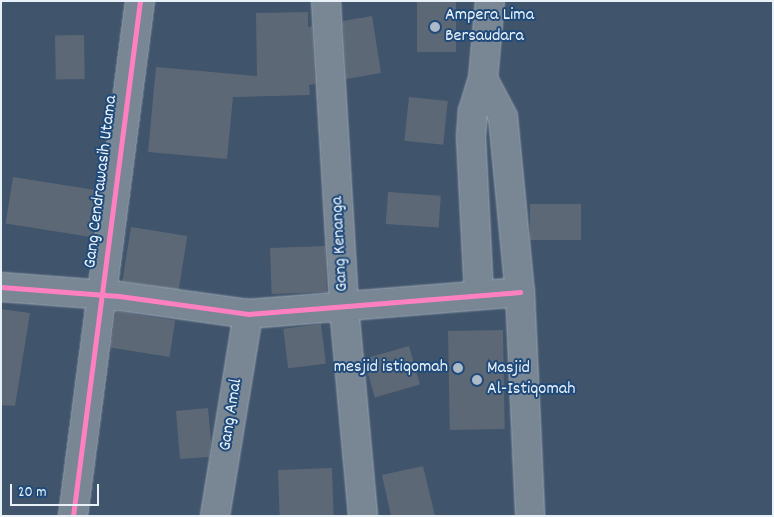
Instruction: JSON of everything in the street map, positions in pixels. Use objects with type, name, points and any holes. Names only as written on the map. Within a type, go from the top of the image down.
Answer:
[{"type":"street","name":"Gang Cendrawasih Utama","points":[[73,516],[140,1]]},
{"type":"street","name":"Gang Kenanga","points":[[326,1],[344,307],[363,516]]},
{"type":"street","points":[[479,296],[471,137],[472,111],[483,79],[490,1]]},
{"type":"street","points":[[483,79],[503,117],[520,292],[530,516]]},
{"type":"street","points":[[1,286],[101,294],[248,314],[520,292]]},
{"type":"street","name":"Gang Amal","points":[[216,516],[248,314]]},
{"type":"building","name":"Ampera Lima Bersaudara","points":[[417,1],[456,1],[456,52],[417,52]]},
{"type":"building","points":[[308,12],[308,27],[312,26],[315,84],[309,85],[310,95],[233,97],[227,159],[148,152],[156,67],[257,76],[256,13]]},
{"type":"building","points":[[372,16],[381,73],[346,79],[343,21]]},
{"type":"building","points":[[84,35],[85,79],[56,79],[55,36]]},
{"type":"building","points":[[409,97],[448,101],[443,145],[404,141]]},
{"type":"building","points":[[13,177],[100,191],[93,237],[6,223]]},
{"type":"building","points":[[388,192],[441,196],[439,228],[386,224]]},
{"type":"building","points":[[530,204],[581,204],[581,240],[530,240]]},
{"type":"building","points":[[131,227],[187,236],[179,290],[122,281]]},
{"type":"building","points":[[325,246],[327,292],[272,294],[270,248]]},
{"type":"building","points":[[1,309],[30,313],[15,406],[1,405]]},
{"type":"building","points":[[116,311],[175,320],[169,357],[110,348]]},
{"type":"building","points":[[321,324],[326,364],[288,368],[283,329]]},
{"type":"building","name":"Masjid Al-Istiqomah","points":[[503,330],[505,429],[450,430],[448,331]]},
{"type":"building","points":[[409,346],[420,384],[375,397],[364,359]]},
{"type":"building","points":[[208,408],[211,442],[209,457],[180,459],[176,411]]},
{"type":"building","points":[[423,466],[435,516],[391,516],[382,475]]},
{"type":"building","points":[[332,468],[334,516],[280,516],[278,470]]},
{"type":"cycle path","points":[[73,516],[140,1]]},
{"type":"cycle path","points":[[1,287],[119,296],[248,314],[520,292]]},
{"type":"place","name":"Ampera Lima Bersaudara","points":[[435,27]]},
{"type":"place","name":"mesjid istiqomah","points":[[458,368]]},
{"type":"place","name":"Masjid Al-Istiqomah","points":[[477,380]]}]
